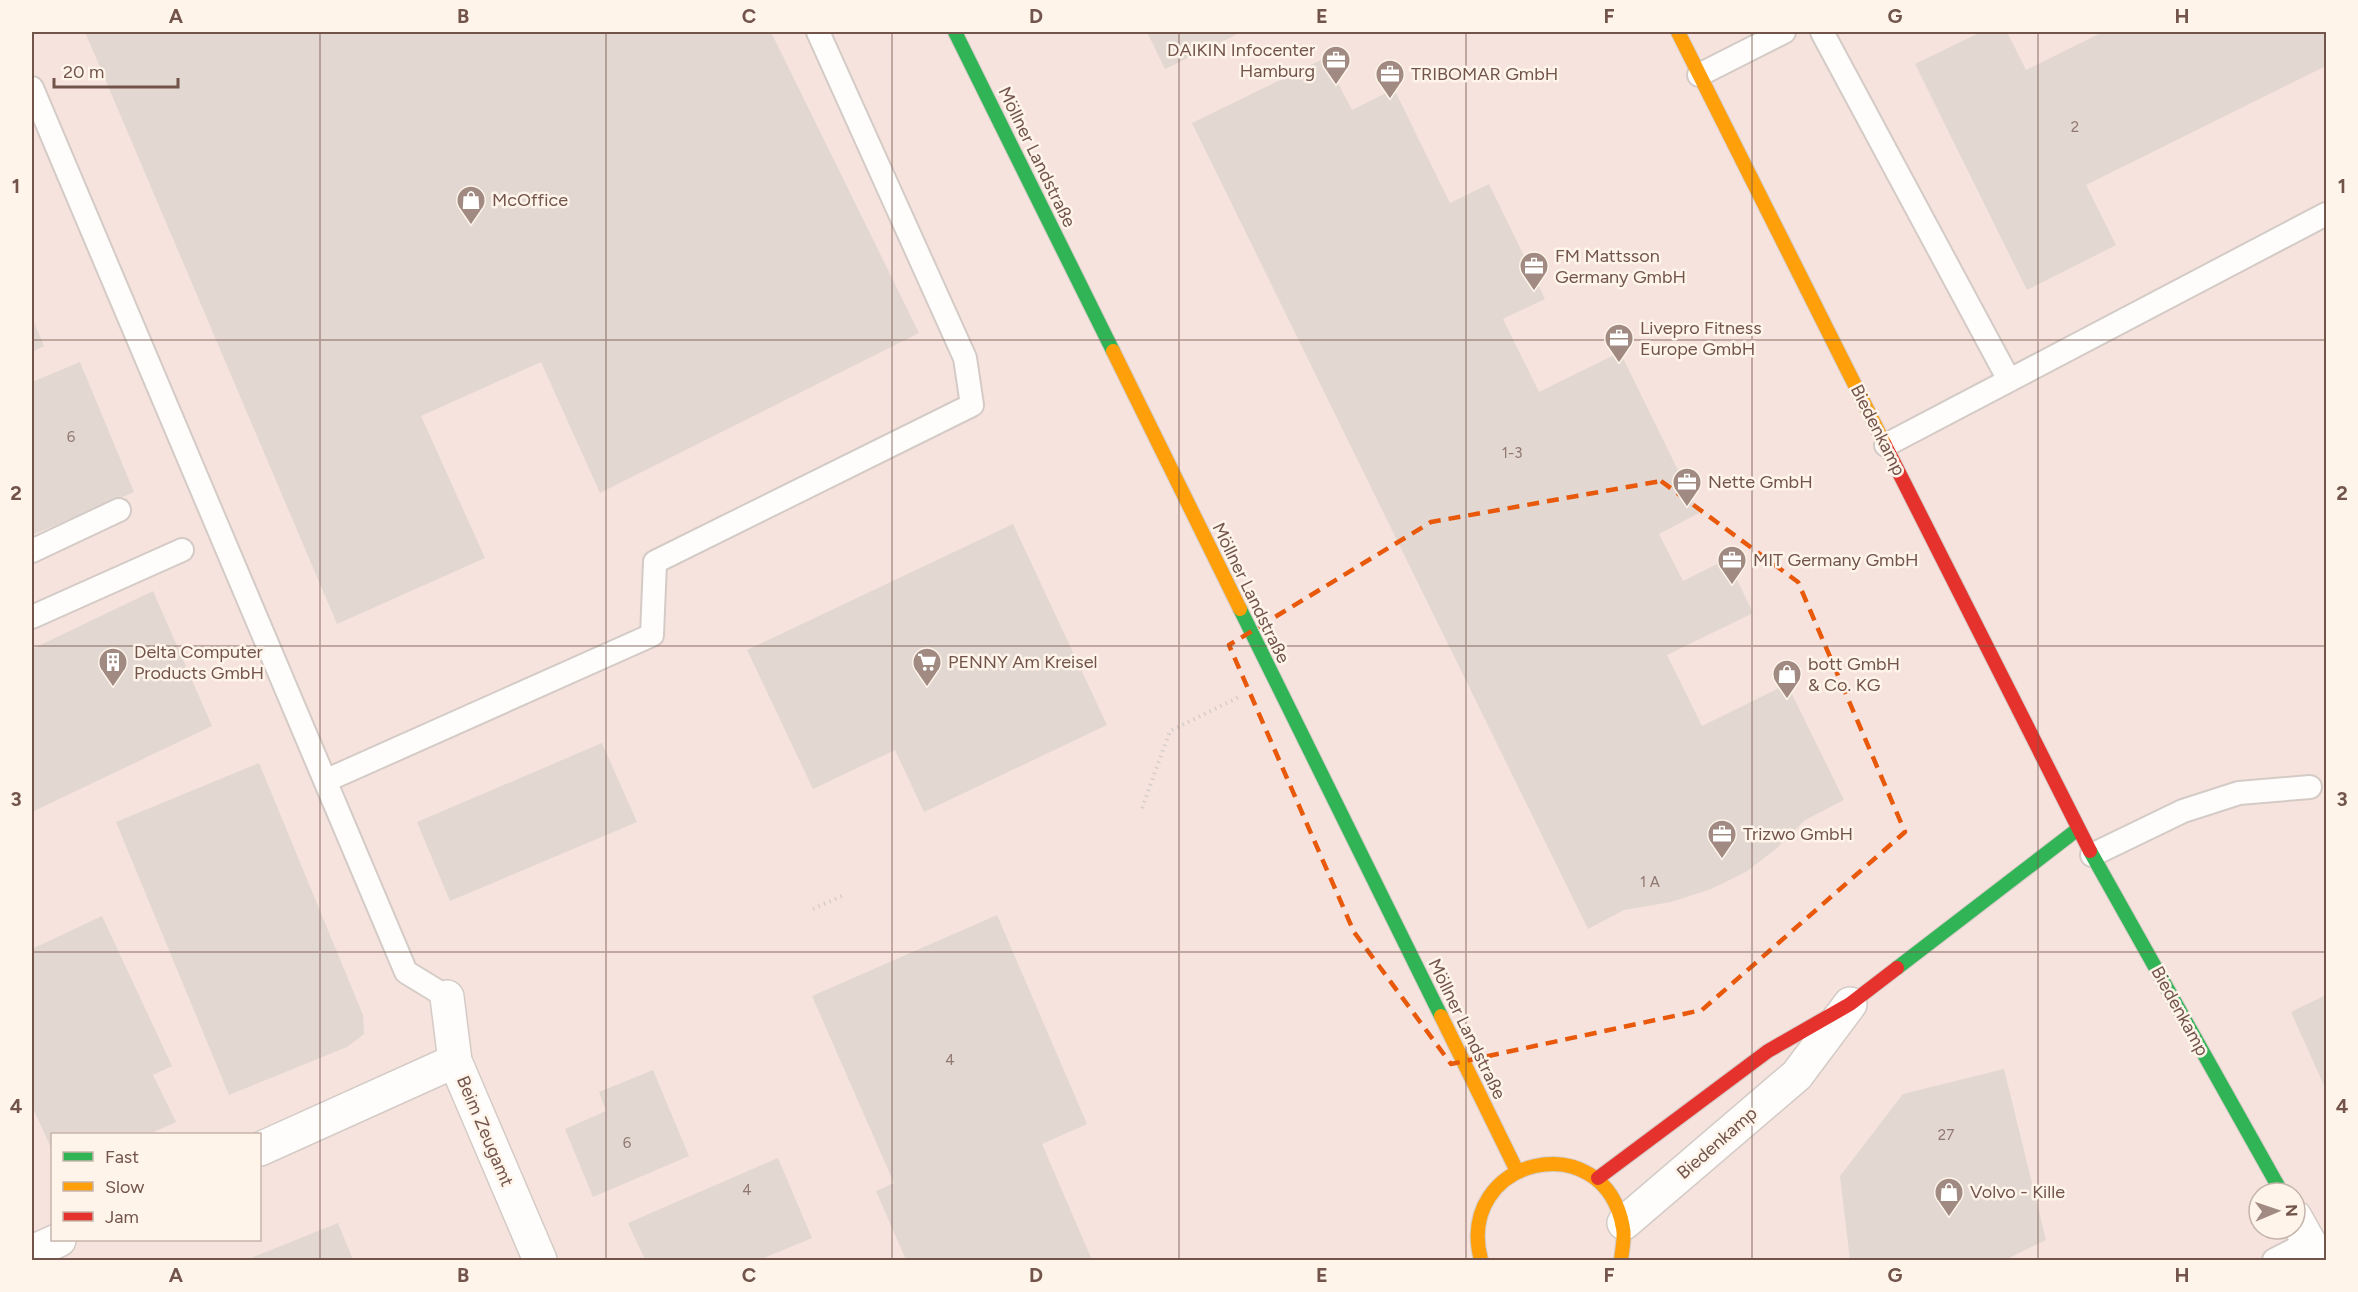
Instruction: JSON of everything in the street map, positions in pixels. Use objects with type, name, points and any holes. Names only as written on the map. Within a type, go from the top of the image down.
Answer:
[{"type":"street","name":"Möllner Landstraße","points":[[956,32],[1517,1170]]},
{"type":"street","name":"Biedenkamp","points":[[1678,32],[2078,829],[2275,1181]]},
{"type":"street","name":"Biedenkamp","points":[[1598,1178],[1768,1051],[1850,1004],[2078,829]]},
{"type":"street","name":"Beim Zeugamt","points":[[447,998],[455,1060],[540,1260]]},
{"type":"street","name":"Biedenkamp","points":[[1624,1223],[1797,1075],[1850,1004]]},
{"type":"street","points":[[261,1149],[455,1060]]},
{"type":"street","points":[[1473,1256],[1484,1203],[1498,1184],[1517,1170],[1537,1164],[1558,1162],[1579,1167],[1598,1178],[1610,1191],[1619,1206],[1624,1223],[1625,1246],[1621,1260]]},
{"type":"street","points":[[32,1252],[55,1241]]},
{"type":"lane","points":[[325,781],[652,635],[655,561],[972,405],[965,358],[818,32]]},
{"type":"lane","points":[[1700,75],[1784,32]]},
{"type":"lane","points":[[1822,32],[2009,380]]},
{"type":"lane","points":[[32,88],[406,972],[447,998]]},
{"type":"lane","points":[[1886,445],[2326,214]]},
{"type":"lane","points":[[32,551],[119,510]]},
{"type":"lane","points":[[32,618],[182,550]]},
{"type":"lane","points":[[2092,855],[2183,811],[2239,793],[2310,787]]},
{"type":"lane","points":[[2274,1260],[2308,1240]]},
{"type":"path","points":[[1142,808],[1170,731],[1273,679]]},
{"type":"path","points":[[813,909],[844,895]]},
{"type":"highlighted area","points":[[1661,481],[1798,582],[1905,832],[1702,1010],[1451,1064],[1354,932],[1229,645],[1431,522]]},
{"type":"shaded area","points":[[32,32],[2326,32],[2326,1260],[32,1260]]},
{"type":"building","points":[[85,32],[771,32],[919,333],[600,493],[541,362],[421,416],[485,558],[337,624]]},
{"type":"building","points":[[1147,32],[1242,32],[1165,69]]},
{"type":"building","points":[[1981,32],[2007,32],[2026,70],[2103,32],[2326,32],[2326,66],[2086,185],[2116,245],[2027,290],[1915,64]]},
{"type":"building","points":[[1325,58],[1352,110],[1394,89],[1450,203],[1489,184],[1545,299],[1503,319],[1539,392],[1620,352],[1699,513],[1659,534],[1683,581],[1727,559],[1753,613],[1667,655],[1702,726],[1787,684],[1844,800],[1805,820],[1777,848],[1746,872],[1711,889],[1671,902],[1624,910],[1588,929],[1192,123]]},
{"type":"building","points":[[32,317],[44,346],[32,352]]},
{"type":"building","points":[[80,362],[134,492],[32,535],[32,382]]},
{"type":"building","name":"PENNY Am Kreisel","points":[[1013,524],[1107,725],[924,812],[895,750],[813,789],[747,650]]},
{"type":"building","name":"Delta Computer Products GmbH","points":[[153,591],[212,726],[32,812],[32,649]]},
{"type":"building","points":[[602,743],[637,822],[450,901],[417,822]]},
{"type":"building","points":[[259,763],[363,1015],[364,1034],[347,1047],[229,1095],[116,822]]},
{"type":"building","points":[[997,915],[1087,1124],[1042,1144],[1092,1260],[906,1260],[876,1191],[894,1183],[812,996]]},
{"type":"building","points":[[102,916],[172,1066],[153,1075],[176,1122],[151,1133],[51,1133],[51,1148],[32,1106],[32,949]]},
{"type":"building","points":[[2326,995],[2326,1090],[2291,1012]]},
{"type":"building","points":[[2004,1069],[2046,1240],[2005,1260],[1850,1260],[1840,1176],[1903,1094]]},
{"type":"building","points":[[653,1070],[689,1156],[593,1197],[565,1129],[606,1111],[599,1092]]},
{"type":"building","points":[[778,1158],[812,1238],[759,1260],[645,1260],[628,1223]]},
{"type":"building","points":[[338,1223],[353,1260],[246,1260]]},
{"type":"traffic: fast","points":[[955,32],[1113,351]]},
{"type":"traffic: fast","points":[[1240,609],[1441,1016]]},
{"type":"traffic: fast","points":[[1897,968],[2078,829]]},
{"type":"traffic: fast","points":[[2090,851],[2275,1181]]},
{"type":"traffic: slow","points":[[1678,32],[1885,445]]},
{"type":"traffic: slow","points":[[1113,351],[1240,609]]},
{"type":"traffic: slow","points":[[1441,1016],[1517,1171]]},
{"type":"traffic: slow","points":[[1481,1260],[1479,1225],[1489,1197],[1509,1177],[1535,1166],[1563,1165],[1589,1174],[1611,1195],[1623,1228],[1621,1260]]},
{"type":"traffic: jam","points":[[1885,445],[2090,851]]},
{"type":"traffic: jam","points":[[1598,1178],[1768,1051],[1850,1004],[1897,968]]},
{"type":"place","name":"DAIKIN Infocenter Hamburg","points":[[1336,86]]},
{"type":"place","name":"TRIBOMAR GmbH","points":[[1390,100]]},
{"type":"place","name":"McOffice","points":[[471,226]]},
{"type":"place","name":"FM Mattsson Germany GmbH","points":[[1534,292]]},
{"type":"place","name":"Livepro Fitness Europe GmbH","points":[[1619,364]]},
{"type":"place","name":"Nette GmbH","points":[[1687,508]]},
{"type":"place","name":"MIT Germany GmbH","points":[[1732,586]]},
{"type":"place","name":"Delta Computer Products GmbH","points":[[113,688]]},
{"type":"place","name":"PENNY Am Kreisel","points":[[927,688]]},
{"type":"place","name":"bott GmbH & Co. KG","points":[[1787,700]]},
{"type":"place","name":"Trizwo GmbH","points":[[1722,860]]},
{"type":"place","name":"Volvo - Kille","points":[[1949,1218]]}]
